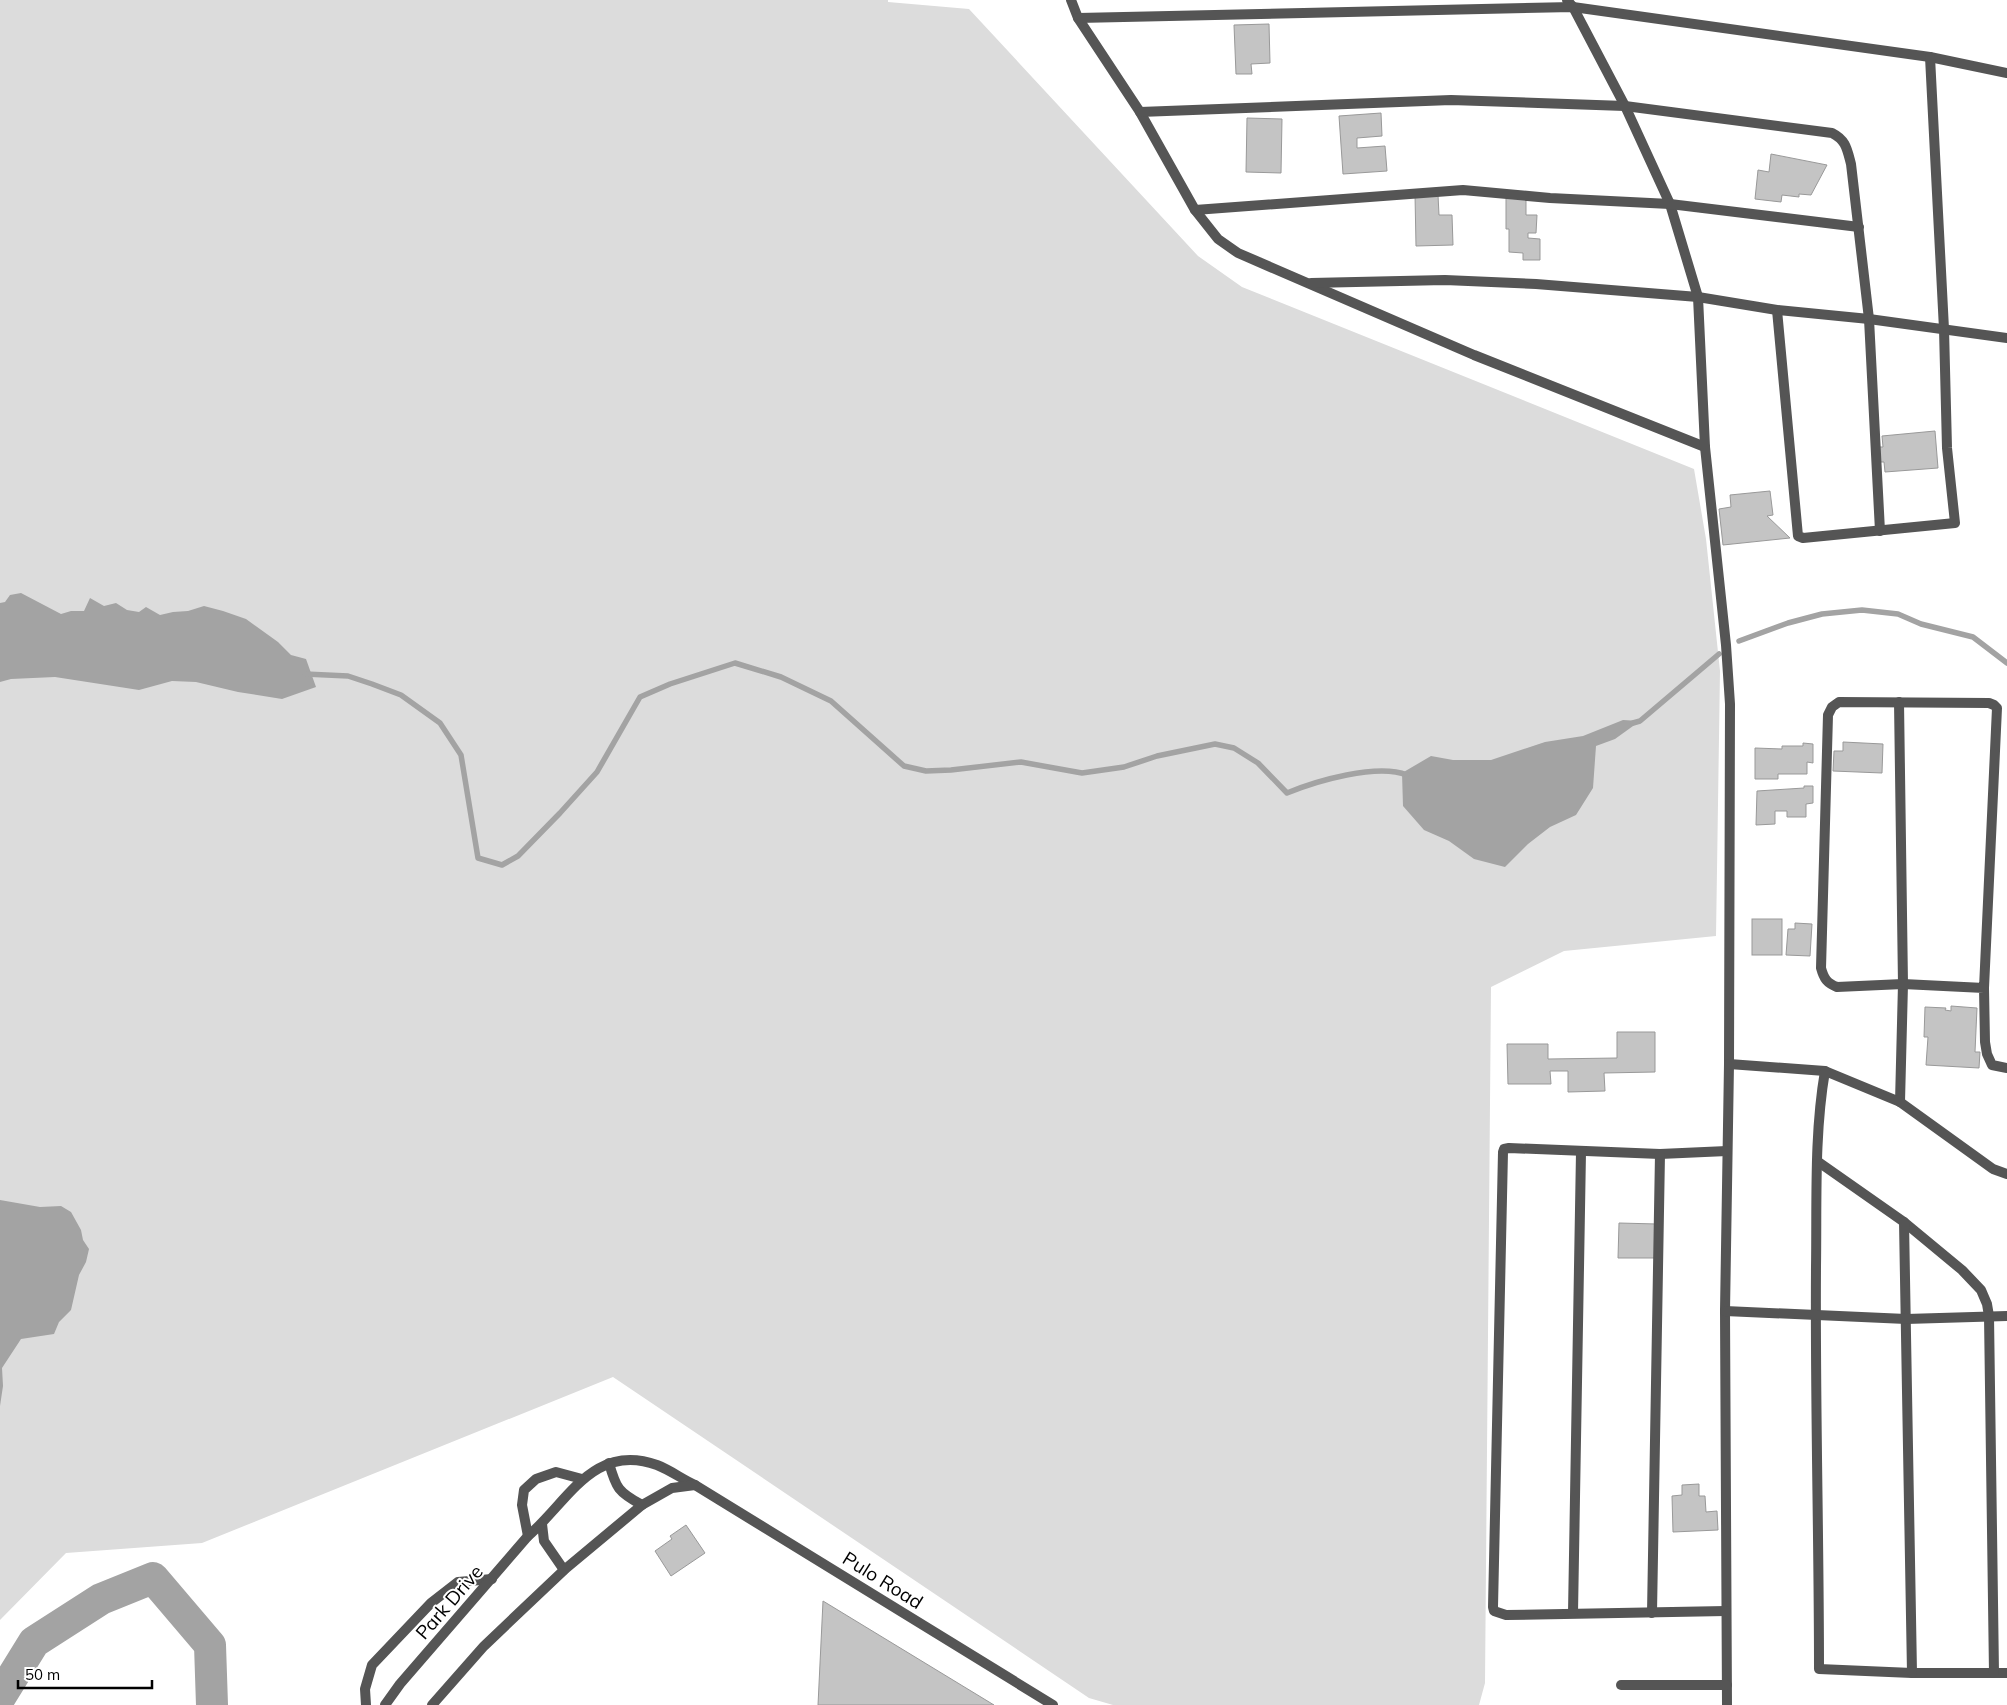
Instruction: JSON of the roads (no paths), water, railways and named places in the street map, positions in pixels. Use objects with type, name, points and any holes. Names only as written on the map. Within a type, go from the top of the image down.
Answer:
[{"type":"street","points":[[1071,0],[1078,18],[1140,112],[1195,210],[1218,239],[1238,253],[1474,355],[1705,447]]},
{"type":"street","points":[[1078,18],[1570,4],[1930,57],[2007,73]]},
{"type":"street","points":[[1570,4],[1625,106],[1670,204],[1698,297],[1705,447],[1726,644],[1730,704],[1729,1064],[1725,1311],[1728,1705]]},
{"type":"street","points":[[1778,310],[1798,536],[1804,538],[1955,523],[1948,448],[1930,57]]},
{"type":"street","points":[[1140,112],[1451,100],[1625,106],[1832,133],[1840,137],[1846,145],[1850,164],[1869,319],[1880,531]]},
{"type":"street","points":[[1195,210],[1463,190],[1550,198],[1670,204],[1859,227]]},
{"type":"street","points":[[1307,283],[1445,280],[1536,284],[1698,297],[1778,310],[1869,319],[2007,338]]},
{"type":"street","points":[[1984,988],[1903,984],[1837,987],[1828,983],[1821,968],[1828,715],[1832,707],[1839,702],[1989,704],[1997,708],[1984,988],[1985,1042],[1992,1065],[2007,1068]]},
{"type":"street","points":[[1899,702],[1903,984],[1900,1102]]},
{"type":"street","points":[[1729,1064],[1825,1071],[1900,1102],[1994,1169],[2007,1174]]},
{"type":"street","points":[[1825,1071],[1819,1114],[1817,1162],[1816,1315],[1819,1669],[1912,1673],[2007,1673]]},
{"type":"street","points":[[1726,1611],[1499,1614],[1494,1612],[1493,1598],[1502,1152],[1504,1149],[1509,1148],[1660,1154],[1727,1151]]},
{"type":"street","points":[[1573,1613],[1581,1152]]},
{"type":"street","points":[[1652,1613],[1660,1154]]},
{"type":"street","points":[[1817,1162],[1904,1222],[1962,1270],[1982,1290],[1987,1304],[1989,1316],[1994,1673]]},
{"type":"street","points":[[1904,1222],[1912,1673]]},
{"type":"street","points":[[1725,1311],[1906,1319],[2007,1316]]},
{"type":"street","name":"Park Drive","points":[[385,1705],[400,1684],[528,1536],[542,1524],[582,1478],[609,1463],[630,1459],[657,1465],[695,1485]]},
{"type":"street","points":[[609,1463],[614,1482],[624,1495],[642,1505]]},
{"type":"street","points":[[528,1536],[522,1506],[524,1490],[536,1479],[556,1472],[582,1478]]},
{"type":"street","points":[[432,1705],[484,1646],[564,1570],[642,1505],[672,1488],[695,1485]]},
{"type":"street","name":"Pulo Road","points":[[695,1485],[1053,1705]]},
{"type":"street","points":[[542,1524],[544,1541],[564,1570]]},
{"type":"street","points":[[366,1705],[365,1689],[372,1665],[425,1609],[458,1582],[492,1579]]},
{"type":"street","points":[[1621,1685],[1727,1685]]},
{"type":"waterway","points":[[1739,641],[1788,623],[1822,614],[1862,610],[1898,614],[1921,624],[1973,637],[2007,663]]},
{"type":"waterway","points":[[1633,723],[1640,721],[1719,654]]},
{"type":"waterway","points":[[305,674],[348,676],[372,684],[401,695],[440,723],[461,755],[478,858],[502,865],[518,856],[597,772],[640,697],[670,684],[735,663],[781,677],[831,701],[904,766],[926,771],[1021,762],[1082,773],[1124,767],[1157,756],[1215,744],[1234,748],[1258,763],[1287,793],[1314,783],[1363,772],[1380,771],[1407,775]]},
{"type":"waterway","points":[[0,1697],[34,1642],[101,1599],[153,1578],[210,1645],[212,1705]]}]
